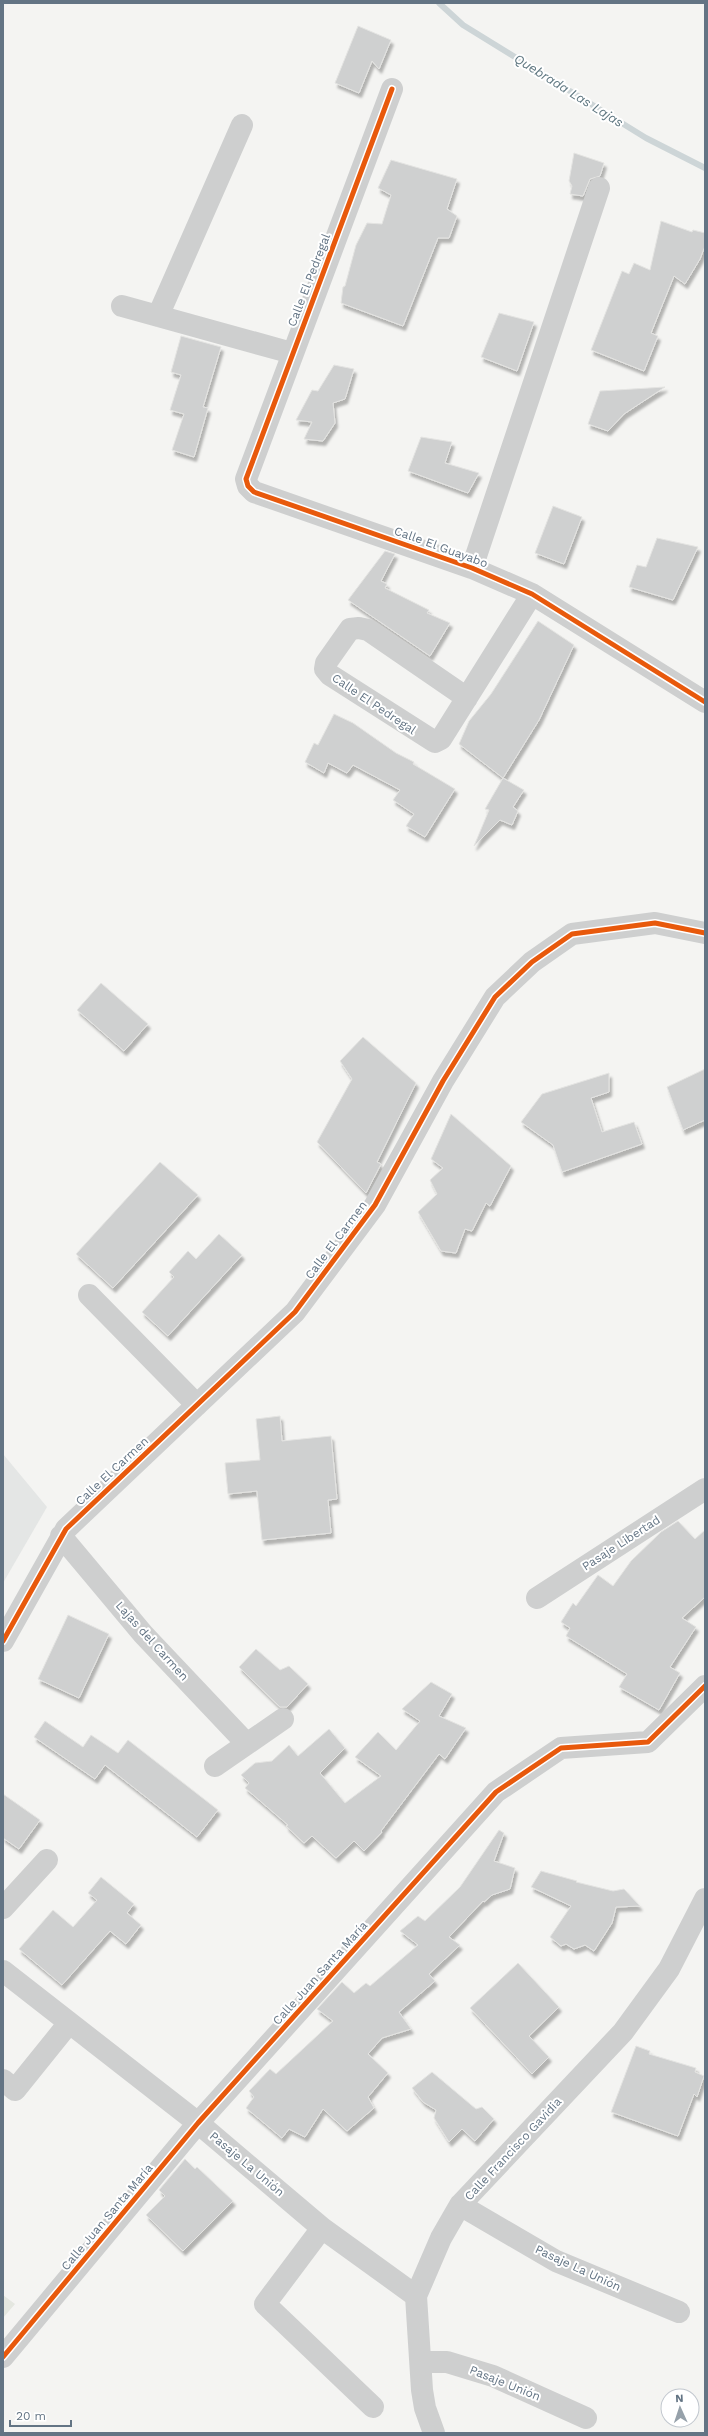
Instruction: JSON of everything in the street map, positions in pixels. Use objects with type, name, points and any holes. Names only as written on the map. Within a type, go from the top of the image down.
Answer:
[{"type":"street","name":"Calle El Pedregal","points":[[246,479],[392,89]]},
{"type":"street","points":[[158,316],[242,125]]},
{"type":"street","points":[[472,568],[599,188]]},
{"type":"street","points":[[122,306],[292,353]]},
{"type":"street","name":"Calle El Guayabo","points":[[246,479],[248,486],[254,492],[472,568],[532,594],[705,702]]},
{"type":"street","name":"Calle El Pedregal","points":[[467,698],[368,630],[359,628],[350,630],[326,663],[325,669],[330,675],[435,742],[441,739],[467,698],[532,594]]},
{"type":"street","name":"Calle El Carmen","points":[[3,1641],[61,1536],[295,1312],[375,1205],[443,1081],[495,997],[532,962],[572,934],[655,923],[705,933]]},
{"type":"street","points":[[89,1294],[198,1405]]},
{"type":"street","name":"Pasaje Libertad","points":[[537,1598],[705,1489]]},
{"type":"street","name":"Lajas del Carmen","points":[[61,1536],[143,1634],[247,1744]]},
{"type":"street","name":"Calle Juan Santa María","points":[[3,2357],[198,2123],[496,1792],[561,1748],[648,1742],[705,1686]]},
{"type":"street","points":[[215,1766],[283,1719]]},
{"type":"street","points":[[3,1908],[47,1860]]},
{"type":"street","name":"Calle Francisco Gavidia","points":[[434,2433],[425,2408],[420,2362],[416,2296],[441,2238],[460,2205],[623,2032],[669,1969],[705,1900]]},
{"type":"street","name":"Pasaje La Unión","points":[[3,1971],[198,2123],[322,2228],[416,2296]]},
{"type":"street","points":[[3,2080],[15,2090],[69,2023]]},
{"type":"street","name":"Pasaje La Unión","points":[[460,2205],[556,2261],[679,2312]]},
{"type":"street","points":[[322,2228],[265,2304],[373,2407]]},
{"type":"street","name":"Pasaje Unión","points":[[420,2362],[447,2362],[493,2376],[586,2418]]},
{"type":"shaded area","points":[[3,1454],[47,1507],[3,1583]]},
{"type":"shaded area","points":[[3,2295],[15,2304],[3,2318]]},
{"type":"building","points":[[358,26],[391,40],[379,69],[372,61],[359,93],[335,83]]},
{"type":"building","points":[[574,153],[604,163],[600,176],[590,179],[583,196],[570,194],[572,186],[569,181]]},
{"type":"building","points":[[391,160],[457,179],[447,209],[457,216],[449,238],[438,238],[403,326],[341,303],[343,287],[345,286],[356,245],[367,223],[382,224],[391,195],[378,188]]},
{"type":"building","points":[[661,221],[692,232],[693,230],[705,233],[705,246],[700,259],[685,284],[674,276],[651,333],[658,336],[644,371],[591,350],[622,271],[629,274],[634,263],[650,270]]},
{"type":"building","points":[[499,313],[534,322],[517,371],[481,357]]},
{"type":"building","points":[[181,336],[221,347],[203,407],[208,408],[194,457],[172,450],[184,414],[170,410],[181,375],[171,372]]},
{"type":"building","points":[[334,365],[354,369],[345,399],[333,403],[335,423],[323,441],[304,439],[312,422],[296,420],[312,390],[318,391]]},
{"type":"building","points":[[665,387],[624,414],[608,431],[588,424],[600,391]]},
{"type":"building","points":[[421,437],[452,442],[445,463],[479,473],[468,493],[408,471]]},
{"type":"building","points":[[553,506],[582,517],[564,564],[535,553]]},
{"type":"building","points":[[657,538],[698,547],[673,600],[629,587],[637,565],[646,567]]},
{"type":"building","points":[[385,551],[395,554],[381,581],[387,584],[385,588],[429,610],[427,613],[450,623],[430,656],[348,600]]},
{"type":"building","points":[[538,621],[574,645],[539,720],[503,778],[459,744],[469,721],[491,694]]},
{"type":"building","points":[[334,714],[353,723],[396,753],[414,762],[413,764],[455,789],[425,837],[406,826],[414,814],[393,800],[400,790],[353,765],[347,773],[328,763],[324,773],[305,762],[314,743],[318,745]]},
{"type":"building","points":[[503,778],[524,790],[513,807],[518,811],[512,825],[500,820],[474,846],[489,810],[485,809]]},
{"type":"building","points":[[101,983],[148,1024],[124,1051],[77,1010]]},
{"type":"building","points":[[363,1037],[416,1083],[377,1162],[381,1164],[366,1193],[317,1142],[352,1079],[340,1061]]},
{"type":"building","points":[[705,1069],[705,1120],[683,1130],[667,1087]]},
{"type":"building","points":[[609,1073],[609,1092],[591,1098],[602,1132],[634,1122],[642,1144],[562,1172],[553,1145],[521,1122],[542,1094]]},
{"type":"building","points":[[451,1114],[511,1166],[490,1206],[486,1203],[472,1231],[465,1229],[456,1253],[441,1251],[418,1212],[437,1194],[430,1180],[443,1168],[431,1159]]},
{"type":"building","points":[[160,1162],[198,1195],[113,1288],[76,1254]]},
{"type":"building","points":[[219,1234],[242,1255],[168,1336],[142,1312],[174,1277],[169,1272],[188,1251],[196,1259]]},
{"type":"building","points":[[280,1416],[282,1441],[331,1436],[337,1499],[328,1500],[331,1533],[262,1540],[257,1491],[228,1494],[225,1463],[260,1460],[256,1419]]},
{"type":"building","points":[[678,1521],[695,1539],[705,1530],[705,1597],[682,1618],[696,1627],[670,1667],[680,1673],[659,1710],[619,1687],[627,1674],[566,1636],[570,1628],[561,1622],[573,1603],[576,1606],[598,1575],[613,1586],[631,1561],[661,1532]]},
{"type":"building","points":[[68,1615],[109,1634],[79,1698],[38,1679]]},
{"type":"building","points":[[256,1649],[280,1670],[289,1666],[308,1684],[287,1707],[280,1707],[239,1667]]},
{"type":"building","points":[[431,1682],[452,1694],[439,1716],[466,1728],[445,1759],[439,1754],[381,1831],[382,1832],[364,1851],[354,1841],[336,1858],[312,1836],[304,1843],[286,1826],[288,1825],[245,1788],[249,1783],[241,1775],[255,1763],[272,1761],[289,1745],[298,1756],[329,1729],[345,1748],[320,1773],[345,1803],[381,1776],[355,1757],[378,1732],[396,1750],[420,1721],[402,1709]]},
{"type":"building","points":[[45,1721],[83,1747],[91,1735],[118,1753],[128,1740],[218,1810],[197,1837],[105,1765],[95,1779],[34,1737]]},
{"type":"building","points":[[3,1794],[40,1820],[19,1849],[3,1838]]},
{"type":"building","points":[[499,1830],[504,1833],[494,1861],[515,1868],[510,1889],[492,1895],[484,1902],[483,1901],[449,1937],[460,1945],[429,1974],[435,1981],[399,2012],[411,2029],[382,2038],[368,2054],[388,2073],[368,2097],[374,2108],[347,2131],[323,2109],[305,2137],[289,2129],[282,2138],[246,2108],[254,2097],[249,2091],[270,2069],[276,2074],[333,2021],[317,2009],[342,1982],[354,1993],[366,1983],[370,1986],[418,1945],[400,1931],[418,1916],[425,1921],[460,1887]]},
{"type":"building","points":[[541,1871],[577,1881],[576,1882],[613,1891],[624,1889],[640,1906],[616,1907],[612,1923],[594,1951],[585,1945],[574,1949],[566,1944],[561,1946],[550,1937],[571,1906],[531,1887]]},
{"type":"building","points":[[101,1877],[134,1904],[127,1913],[141,1925],[126,1944],[110,1931],[62,1985],[19,1949],[53,1910],[73,1927],[97,1900],[88,1893]]},
{"type":"building","points":[[518,1963],[559,2007],[529,2036],[549,2057],[532,2074],[470,2008]]},
{"type":"building","points":[[636,2046],[650,2051],[649,2054],[696,2068],[695,2072],[704,2076],[697,2097],[694,2094],[678,2136],[611,2112]]},
{"type":"building","points":[[432,2072],[476,2109],[482,2107],[494,2119],[475,2141],[462,2129],[449,2142],[434,2118],[436,2110],[423,2102],[412,2088]]},
{"type":"building","points":[[185,2159],[195,2169],[197,2167],[233,2201],[183,2251],[146,2215],[165,2196],[159,2190]]},
{"type":"waterway","name":"Quebrada Las Lajas","points":[[439,3],[463,25],[646,138],[705,168]]},
{"type":"cycle path","points":[[392,89],[246,479],[248,486],[254,492],[472,568],[532,594],[705,702]]},
{"type":"cycle path","points":[[3,1641],[66,1529],[295,1312],[375,1205],[443,1081],[495,997],[532,962],[572,934],[655,923],[705,933]]},
{"type":"cycle path","points":[[3,2357],[198,2123],[496,1792],[561,1748],[648,1742],[705,1686]]}]
